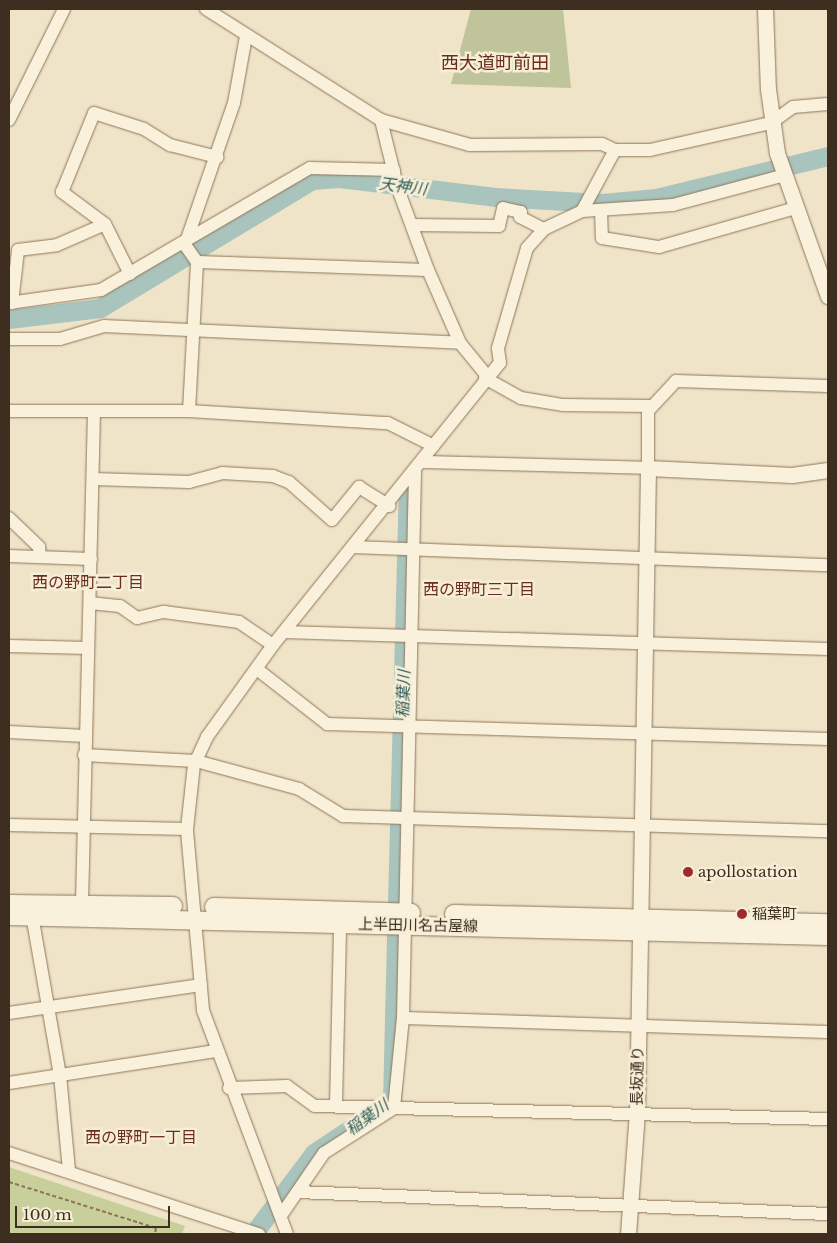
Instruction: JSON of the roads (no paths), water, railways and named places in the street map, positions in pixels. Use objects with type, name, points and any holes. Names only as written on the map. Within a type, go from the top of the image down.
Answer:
[{"type":"main road","name":"上半田川名古屋線","points":[[9,904],[82,903],[340,923],[406,919]]},
{"type":"main road","name":"上半田川名古屋線","points":[[9,916],[195,913],[640,924],[828,923]]},
{"type":"main road","name":"上半田川名古屋線","points":[[640,924],[828,936]]},
{"type":"street","points":[[9,120],[64,9]]},
{"type":"street","points":[[206,9],[381,120],[470,145],[602,144],[615,150],[698,142],[745,126],[771,123],[793,107],[828,104]]},
{"type":"street","points":[[765,9],[771,123],[777,153],[796,208],[824,272],[828,296]]},
{"type":"street","points":[[187,247],[234,103],[246,36]]},
{"type":"street","points":[[130,274],[105,224],[62,192],[94,113],[144,128],[170,145],[217,156]]},
{"type":"street","points":[[381,120],[398,189],[428,270],[460,343],[486,377],[521,398],[563,405],[651,406]]},
{"type":"street","points":[[582,210],[595,190],[615,150]]},
{"type":"street","points":[[187,247],[310,168],[394,171]]},
{"type":"street","points":[[283,1234],[280,1213],[229,1088],[216,1051],[201,984],[187,830],[196,761],[207,737],[258,670],[284,632],[389,506],[486,377],[500,362],[498,348],[527,248],[544,229],[582,210],[601,211],[673,205],[784,175]]},
{"type":"street","points":[[412,225],[499,226],[503,208],[521,212],[520,218],[544,229]]},
{"type":"street","points":[[601,211],[602,238],[659,247],[796,208]]},
{"type":"street","points":[[105,224],[58,245],[18,250],[10,303],[100,290],[159,259],[175,243],[187,247],[197,262],[189,411]]},
{"type":"street","points":[[197,262],[428,270]]},
{"type":"street","points":[[9,339],[60,339],[104,326],[460,343]]},
{"type":"street","points":[[648,468],[651,406],[676,381],[828,386]]},
{"type":"street","points":[[9,411],[94,413],[189,411],[388,423],[434,446]]},
{"type":"street","points":[[82,903],[82,825],[90,603],[94,413]]},
{"type":"street","points":[[419,467],[648,468],[792,475],[828,470]]},
{"type":"street","points":[[280,1213],[298,1192],[324,1153],[388,1107],[403,1018],[406,919],[402,818],[409,552],[419,467]]},
{"type":"street","name":"長坂通り","points":[[628,1234],[633,1204],[637,1112],[640,924],[638,824],[644,735],[644,557],[648,468]]},
{"type":"street","points":[[93,479],[189,482],[222,473],[273,476],[289,482],[332,520],[359,488],[389,506]]},
{"type":"street","points":[[9,518],[39,547],[40,557]]},
{"type":"street","points":[[353,547],[409,552],[644,557],[828,565]]},
{"type":"street","points":[[9,556],[91,559]]},
{"type":"street","points":[[90,603],[120,606],[137,618],[164,612],[238,622],[274,645]]},
{"type":"street","points":[[284,632],[828,649]]},
{"type":"street","points":[[9,646],[88,648]]},
{"type":"street","points":[[258,670],[327,724],[644,735],[828,739]]},
{"type":"street","points":[[9,732],[85,736]]},
{"type":"street","points":[[84,755],[196,761],[299,789],[343,816],[828,831]]},
{"type":"street","points":[[9,825],[82,825],[187,830]]},
{"type":"street","points":[[32,915],[60,1075],[69,1171]]},
{"type":"street","points":[[336,1106],[340,923]]},
{"type":"street","points":[[9,1013],[201,984]]},
{"type":"street","points":[[403,1018],[638,1024],[828,1032]]},
{"type":"street","points":[[9,1083],[216,1051]]},
{"type":"street","points":[[229,1088],[287,1086],[315,1106],[637,1112],[828,1119]]},
{"type":"street","points":[[9,1153],[69,1171],[253,1233]]},
{"type":"street","points":[[298,1192],[633,1204],[828,1214]]},
{"type":"waterway","name":"天神川","points":[[9,319],[100,308],[312,180],[339,178],[495,197],[602,203],[656,198],[828,156]]},
{"type":"waterway","name":"稲葉川","points":[[397,903],[408,486]]},
{"type":"waterway","name":"稲葉川","points":[[253,1234],[314,1153],[392,1101],[396,934]]},
{"type":"place","name":"apollostation","points":[[688,872]]},
{"type":"place","name":"稲葉町","points":[[742,914]]},
{"type":"district","name":"西大道町前田","points":[[495,63]]},
{"type":"district","name":"西の野町二丁目","points":[[88,582]]},
{"type":"district","name":"西の野町三丁目","points":[[479,589]]},
{"type":"district","name":"西の野町一丁目","points":[[141,1137]]}]
